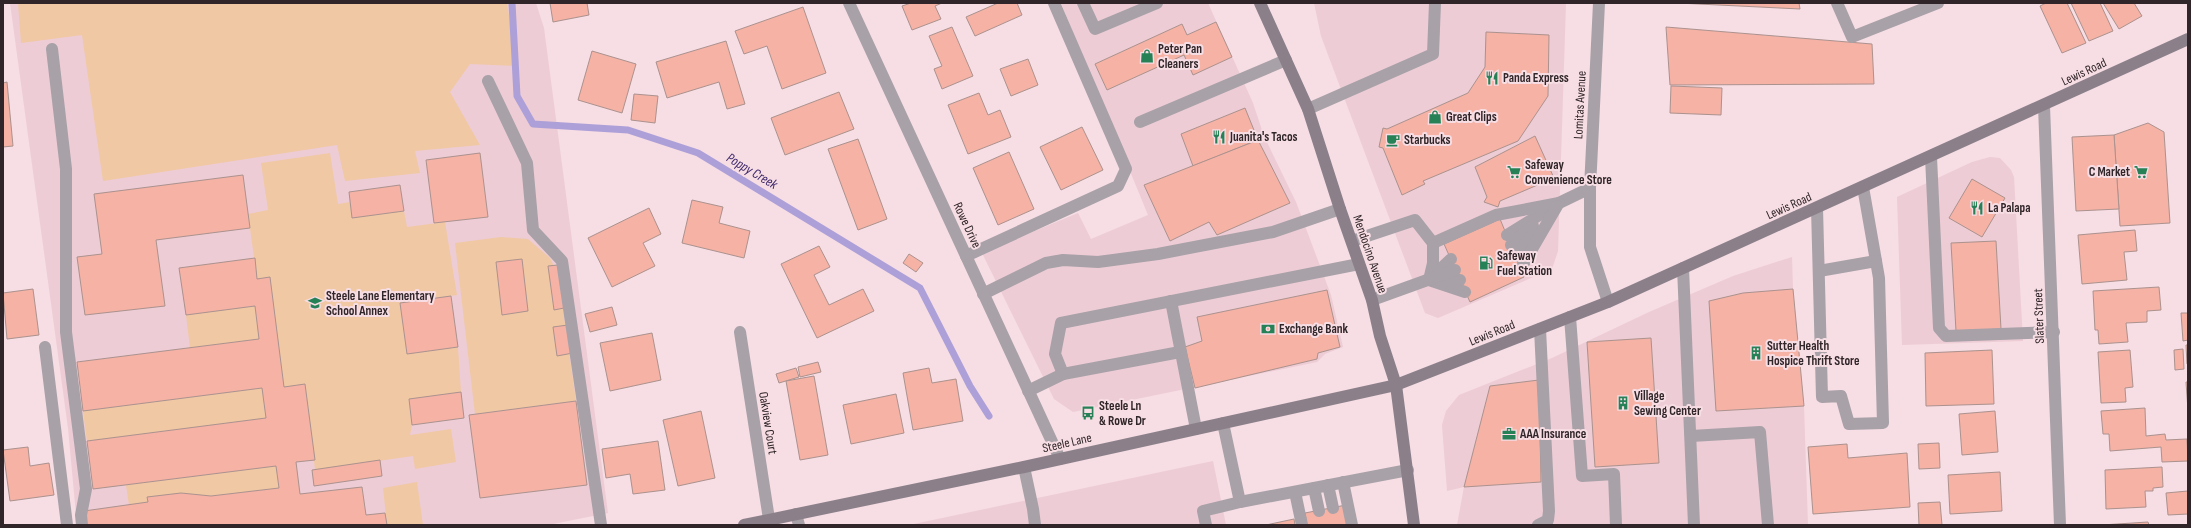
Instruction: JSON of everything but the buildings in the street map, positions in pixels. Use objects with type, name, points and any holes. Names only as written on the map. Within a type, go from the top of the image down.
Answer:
[{"type":"main road","name":"Mendocino Avenue","points":[[1260,3],[1308,110],[1340,209],[1372,300],[1380,336],[1396,385],[1414,525]]},
{"type":"main road","name":"Lewis Road","points":[[1396,385],[1608,302],[2188,40]]},
{"type":"main road","name":"Steele Lane","points":[[744,525],[769,519],[797,519],[1396,385]]},
{"type":"street","name":"Rowe Drive","points":[[849,3],[1060,459]]},
{"type":"street","points":[[966,256],[1118,186],[1126,169],[1054,3]]},
{"type":"street","points":[[1083,3],[1095,29],[1157,3]]},
{"type":"street","points":[[1308,110],[1433,54],[1435,3]]},
{"type":"street","name":"Lomitas Avenue","points":[[1598,3],[1590,188],[1590,247],[1608,302]]},
{"type":"street","points":[[1838,3],[1852,37],[1938,3]]},
{"type":"street","points":[[52,49],[66,169],[66,332],[86,488],[81,515],[82,525]]},
{"type":"street","points":[[1140,122],[1286,60]]},
{"type":"street","points":[[488,81],[527,163],[533,230],[562,261],[601,525]]},
{"type":"street","name":"Slater Street","points":[[2044,106],[2054,332],[2060,525]]},
{"type":"street","points":[[1931,157],[1939,328],[1946,336],[2054,332]]},
{"type":"street","points":[[1817,208],[1822,397],[1841,396],[1849,424],[1883,423],[1879,278],[1863,187]]},
{"type":"street","points":[[1433,244],[1496,215],[1559,203],[1590,188]]},
{"type":"street","points":[[1559,203],[1511,245],[1559,203]]},
{"type":"street","points":[[1521,268],[1559,203]]},
{"type":"street","points":[[984,294],[1046,263],[1063,260],[1098,262],[1158,254],[1273,232],[1340,209]]},
{"type":"street","points":[[1352,241],[1415,220],[1433,244],[1433,263],[1429,280]]},
{"type":"street","points":[[1819,271],[1876,261]]},
{"type":"street","points":[[1063,374],[1055,354],[1061,322],[1359,264]]},
{"type":"street","points":[[1683,268],[1694,525]]},
{"type":"street","points":[[1372,300],[1455,270],[1429,280]]},
{"type":"street","points":[[1429,280],[1465,292]]},
{"type":"street","points":[[1171,301],[1196,429]]},
{"type":"street","points":[[1570,317],[1582,476],[1614,474],[1616,525]]},
{"type":"street","points":[[1538,525],[1548,520],[1550,511],[1540,329]]},
{"type":"street","name":"Oakview Court","points":[[740,332],[769,519]]},
{"type":"street","points":[[45,347],[67,525]]},
{"type":"street","points":[[1028,390],[1063,374],[1180,352]]},
{"type":"street","points":[[1223,423],[1240,502]]},
{"type":"street","points":[[1691,436],[1760,432],[1768,525]]},
{"type":"street","points":[[1024,467],[1033,510],[1034,525]]},
{"type":"street","points":[[1206,525],[1203,511],[1240,502],[1408,470]]},
{"type":"street","points":[[1343,482],[1352,525]]},
{"type":"street","points":[[1328,485],[1333,508]]},
{"type":"street","points":[[1314,488],[1320,511]]},
{"type":"street","points":[[1295,492],[1302,525]]},
{"type":"shaded area","name":"Steele Lane Elementary School Annex","points":[[10,3],[536,3],[544,28],[608,513],[548,525],[77,525],[68,428]]},
{"type":"shaded area","points":[[18,3],[507,3],[517,66],[470,64],[450,92],[480,145],[415,151],[420,173],[345,181],[337,145],[103,181],[82,35],[21,43]]},
{"type":"shaded area","points":[[1061,3],[1208,3],[1253,103],[1264,136],[1296,202],[1331,295],[1343,347],[1325,354],[1317,362],[1073,412],[1054,399],[982,253],[1078,213],[1091,239],[1148,215]]},
{"type":"shaded area","points":[[1314,3],[1566,3],[1558,251],[1552,269],[1438,318],[1425,313],[1321,36]]},
{"type":"shaded area","points":[[330,153],[338,204],[350,202],[352,218],[404,211],[407,227],[445,222],[457,295],[400,303],[407,354],[458,347],[461,392],[409,399],[412,425],[410,435],[451,429],[456,462],[415,469],[413,456],[315,470],[305,384],[284,387],[270,278],[257,279],[248,214],[268,210],[261,163]]},
{"type":"shaded area","points":[[1990,157],[2000,158],[2011,170],[2014,177],[2023,341],[1902,345],[1897,197],[1972,162]]},
{"type":"shaded area","points":[[501,237],[528,239],[550,258],[558,275],[576,401],[475,414],[455,243]]},
{"type":"shaded area","points":[[1792,257],[1793,289],[1804,406],[1808,525],[1457,525],[1464,487],[1447,491],[1442,425],[1446,411],[1459,395],[1552,358],[1649,312],[1733,276]]},
{"type":"shaded area","points":[[255,306],[259,339],[190,348],[186,315]]},
{"type":"shaded area","points":[[262,388],[266,418],[87,441],[83,411]]},
{"type":"shaded area","points":[[1213,461],[1226,525],[909,525]]},
{"type":"shaded area","points":[[276,466],[279,488],[211,496],[181,493],[148,497],[148,502],[129,505],[126,485]]},
{"type":"shaded area","points":[[417,482],[423,525],[387,525],[383,488]]},
{"type":"waterway","name":"Poppy Creek","points":[[512,3],[517,96],[533,124],[628,130],[698,153],[920,288],[970,386],[989,416]]},
{"type":"place","name":"Peter Pan Cleaners","points":[[1147,56]]},
{"type":"place","name":"Panda Express","points":[[1492,78]]},
{"type":"place","name":"Great Clips","points":[[1435,117]]},
{"type":"place","name":"Juanita's Tacos","points":[[1219,137]]},
{"type":"place","name":"Starbucks","points":[[1393,140]]},
{"type":"place","name":"Safeway Convenience Store","points":[[1514,172]]},
{"type":"place","name":"C Market","points":[[2141,172]]},
{"type":"place","name":"La Palapa","points":[[1977,208]]},
{"type":"place","name":"Safeway Fuel Station","points":[[1486,263]]},
{"type":"place","name":"Steele Lane Elementary School Annex","points":[[315,303]]},
{"type":"place","name":"Exchange Bank","points":[[1268,329]]},
{"type":"place","name":"Sutter Health Hospice Thrift Store","points":[[1756,353]]},
{"type":"place","name":"Village Sewing Center","points":[[1623,403]]},
{"type":"place","name":"Steele Ln & Rowe Dr","points":[[1088,413]]},
{"type":"place","name":"AAA Insurance","points":[[1509,434]]}]
